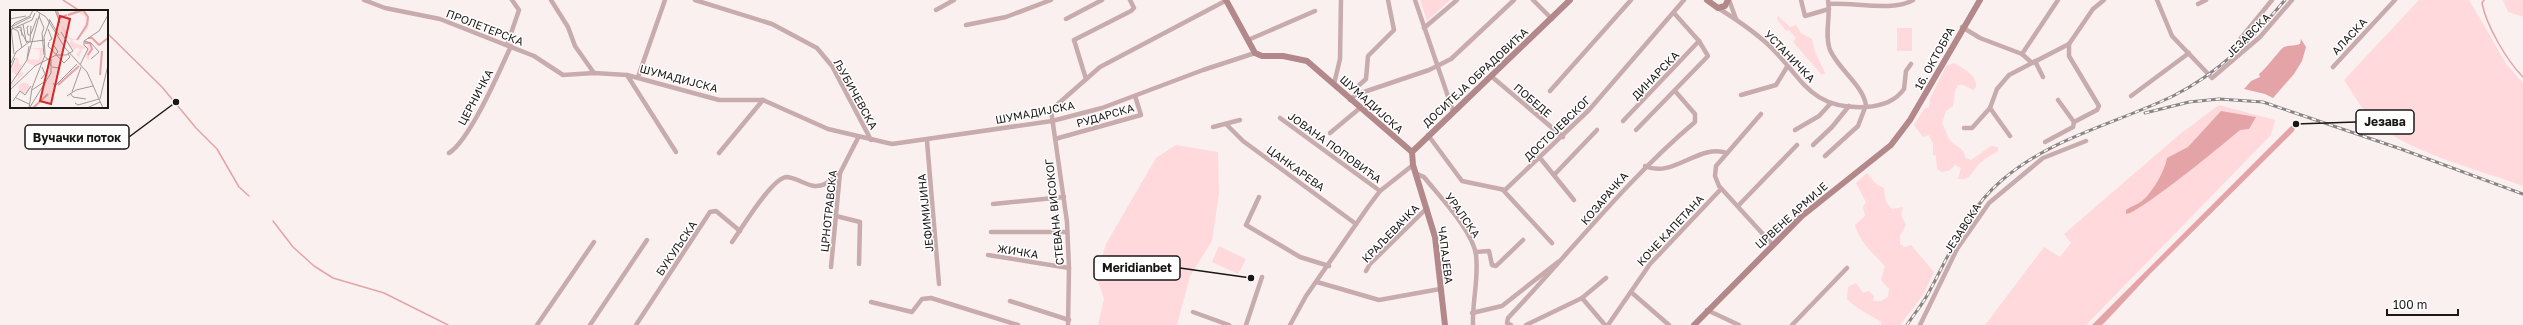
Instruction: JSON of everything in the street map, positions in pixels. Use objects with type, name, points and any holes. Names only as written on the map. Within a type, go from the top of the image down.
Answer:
[{"type":"street","name":"ПРОЛЕТЕРСКА","points":[[364,0],[386,8],[440,19],[509,45],[540,59],[563,76],[594,73],[627,75]]},
{"type":"street","name":"ЦЕРНИЧКА","points":[[449,152],[461,142],[477,115],[509,45],[519,10],[512,0]]},
{"type":"street","points":[[551,0],[594,73]]},
{"type":"street","points":[[638,77],[665,0]]},
{"type":"street","name":"ЉУБИЧЕВСКА","points":[[695,0],[772,24],[816,47],[832,66],[871,140]]},
{"type":"street","points":[[936,10],[954,0]]},
{"type":"street","points":[[966,26],[1006,17],[1052,0]]},
{"type":"street","points":[[1066,18],[1102,0]]},
{"type":"street","points":[[1086,79],[1074,40],[1132,11],[1134,8],[1130,0]]},
{"type":"street","points":[[1052,121],[1051,110],[1068,97],[1086,79],[1119,57],[1227,0],[1255,54]]},
{"type":"street","points":[[1334,84],[1340,59],[1341,0]]},
{"type":"street","points":[[1353,97],[1357,88],[1366,79],[1368,56],[1394,30],[1388,0]]},
{"type":"street","points":[[1415,0],[1453,111]]},
{"type":"street","points":[[1424,28],[1457,0]]},
{"type":"street","points":[[1353,97],[1436,65],[1455,56],[1514,0]]},
{"type":"street","points":[[1533,0],[1552,19]]},
{"type":"street","name":"ДОСИТЕЈА ОБРАДОВИЋА","points":[[1412,152],[1453,111],[1552,19],[1570,0]]},
{"type":"street","points":[[1550,91],[1631,0]]},
{"type":"street","name":"ДОСТОЈЕВСКОГ","points":[[1503,190],[1563,137],[1684,0]]},
{"type":"street","name":"УСТАНИЧКА","points":[[1707,0],[1763,40],[1800,83],[1831,103],[1866,107],[1884,104],[1898,96],[1904,88],[1906,71],[1911,64]]},
{"type":"street","points":[[1718,8],[1726,4],[1728,0]]},
{"type":"street","points":[[1728,0],[1737,20]]},
{"type":"street","points":[[1801,0],[1805,16],[1829,4],[1853,3],[1888,6],[1900,5],[1913,0]]},
{"type":"street","points":[[1887,0],[1888,6]]},
{"type":"street","name":"16. ОКТОБРА","points":[[1906,126],[1962,27],[1980,0]]},
{"type":"street","points":[[2022,54],[2058,0]]},
{"type":"street","points":[[1964,128],[1972,128],[1990,108],[1993,97],[2002,81],[2015,71],[2069,44],[2093,9],[2103,0]]},
{"type":"street","points":[[2131,96],[2189,53],[2167,28],[2157,0]]},
{"type":"street","points":[[2198,4],[2206,0]]},
{"type":"street","name":"ЈЕЗАВСКА","points":[[2241,38],[2272,0]]},
{"type":"street","name":"ЈЕЗАВСКА","points":[[2189,53],[2212,78],[2260,38],[2292,0]]},
{"type":"street","name":"АЛАСКА","points":[[2333,67],[2395,0]]},
{"type":"street","points":[[1826,156],[1858,126],[1866,107],[1863,95],[1836,62],[1830,50],[1828,39],[1829,4]]},
{"type":"street","points":[[1248,40],[1315,11]]},
{"type":"street","points":[[1636,130],[1708,56],[1699,41],[1674,13]]},
{"type":"street","points":[[1962,27],[1980,38],[2022,54],[2033,62],[2043,78]]},
{"type":"street","name":"ДИНАРСКА","points":[[1623,121],[1699,41]]},
{"type":"street","points":[[2045,142],[2073,127],[2074,122],[2097,110],[2099,106],[2069,56],[2069,44]]},
{"type":"street","name":"ШУМАДИЈСКА","points":[[627,75],[719,100],[763,100],[828,129],[858,138],[898,144],[927,141],[1052,121],[1102,108],[1203,70],[1255,54],[1262,56],[1303,59],[1353,97],[1360,108],[1412,152]]},
{"type":"street","points":[[1741,95],[1778,83],[1786,67]]},
{"type":"street","points":[[627,75],[676,152]]},
{"type":"street","name":"ПОБЕДЕ","points":[[1491,76],[1563,137]]},
{"type":"street","name":"КОЗАРАЧКА","points":[[1511,325],[1507,320],[1646,166],[1696,119],[1695,114],[1675,91]]},
{"type":"street","name":"РУДАРСКА","points":[[1055,139],[1141,115],[1135,96]]},
{"type":"street","points":[[719,153],[763,100]]},
{"type":"street","points":[[2058,100],[2074,122]]},
{"type":"street","points":[[1795,130],[1819,116],[1831,103]]},
{"type":"street","points":[[1812,145],[1832,127],[1849,106]]},
{"type":"street","points":[[1330,133],[1360,108]]},
{"type":"street","points":[[1990,108],[2010,136]]},
{"type":"street","points":[[1761,114],[1727,153],[1714,171],[1716,181],[1721,189],[1772,244]]},
{"type":"street","name":"ЈОВАНА ПОПОВИЋА","points":[[1280,118],[1380,191]]},
{"type":"street","points":[[1214,127],[1240,120]]},
{"type":"street","name":"СТЕВАНА ВИСОКОГ","points":[[1052,121],[1064,197],[1067,232],[1069,268],[1069,323]]},
{"type":"street","name":"ЦАНКАРЕВА","points":[[1227,124],[1243,141],[1356,224]]},
{"type":"street","name":"ЦРВЕНЕ АРМИЈЕ","points":[[1694,325],[1772,244],[1817,203],[1881,153],[1906,126]]},
{"type":"street","points":[[1554,175],[1597,130]]},
{"type":"street","points":[[1428,135],[1462,182],[1503,190],[1552,243]]},
{"type":"street","name":"ЦРНОТРАВСКА","points":[[831,267],[840,173],[858,138]]},
{"type":"street","name":"ЈЕФИМИЈИНА","points":[[927,141],[939,284]]},
{"type":"street","name":"ЈЕЗАВСКА","points":[[1920,325],[1957,249],[1985,207],[2010,184],[2043,158],[2086,141]]},
{"type":"street","points":[[1738,206],[1797,145]]},
{"type":"street","points":[[1646,166],[1660,170],[1713,150],[1727,153]]},
{"type":"street","points":[[1290,325],[1306,296],[1329,266],[1356,224],[1380,191],[1413,165],[1412,152]]},
{"type":"street","points":[[1540,158],[1574,200]]},
{"type":"street","name":"ЧАПАЈЕВА","points":[[1413,165],[1435,237],[1445,325]]},
{"type":"street","points":[[732,242],[771,187],[782,178],[788,177],[805,184],[820,186],[826,184],[840,173]]},
{"type":"street","name":"УРАЛСКА","points":[[1415,173],[1424,177],[1471,240],[1476,252],[1472,313],[1473,325]]},
{"type":"street","name":"КОЧЕ КАПЕТАНА","points":[[1608,325],[1650,264],[1721,189]]},
{"type":"street","points":[[993,204],[1064,197]]},
{"type":"street","points":[[1259,197],[1246,225],[1300,257],[1329,266]]},
{"type":"street","name":"КРАЉЕВАЧКА","points":[[1366,271],[1370,264],[1427,208]]},
{"type":"street","name":"БУКУЉСКА","points":[[636,325],[710,212],[716,212],[740,231]]},
{"type":"street","points":[[836,216],[860,222],[859,264]]},
{"type":"street","points":[[991,232],[1067,232]]},
{"type":"street","points":[[590,325],[648,240]]},
{"type":"street","points":[[1476,252],[1489,251],[1492,265],[1496,266],[1523,240]]},
{"type":"street","points":[[537,325],[594,242]]},
{"type":"street","name":"ЖИЧКА","points":[[988,255],[1069,268]]},
{"type":"street","points":[[1472,313],[1502,306],[1563,259]]},
{"type":"street","points":[[1794,324],[1847,268]]},
{"type":"street","points":[[1246,325],[1262,277]]},
{"type":"street","points":[[1526,325],[1582,298],[1606,278]]},
{"type":"street","points":[[1317,282],[1379,300],[1440,290]]},
{"type":"street","points":[[1631,292],[1669,325]]},
{"type":"street","points":[[871,302],[912,312],[922,299],[931,298],[1018,325]]},
{"type":"street","points":[[1582,298],[1605,325]]},
{"type":"street","points":[[1010,301],[1069,323]]},
{"type":"street","points":[[1707,310],[1739,325]]},
{"type":"street","points":[[1193,312],[1229,325]]},
{"type":"shaded area","points":[[1420,0],[1450,0],[1427,21]]},
{"type":"shaded area","points":[[2419,0],[2469,0],[2507,65],[2523,83],[2523,186],[2452,162],[2399,139],[2384,130],[2372,120],[2344,80]]},
{"type":"shaded area","points":[[2503,0],[2523,0],[2523,17],[2508,12]]},
{"type":"shaded area","points":[[1778,16],[1790,27],[1796,25],[1801,33],[1812,39],[1815,52],[1825,73],[1822,75],[1793,42],[1796,38],[1789,30],[1786,31],[1777,19]]},
{"type":"shaded area","points":[[1897,28],[1912,28],[1912,51],[1897,51]]},
{"type":"shaded area","points":[[2301,39],[2306,47],[2302,61],[2294,74],[2273,98],[2265,94],[2244,89],[2251,81],[2260,77],[2259,74],[2282,48],[2300,44]]},
{"type":"shaded area","points":[[1954,63],[1972,75],[1976,82],[1976,87],[1973,90],[1963,85],[1958,85],[1955,91],[1953,106],[1946,111],[1942,123],[1949,139],[1963,151],[1966,158],[1971,160],[1991,146],[1998,147],[1998,151],[1981,162],[1966,179],[1958,179],[1961,168],[1955,165],[1949,171],[1942,172],[1937,169],[1936,156],[1933,155],[1933,144],[1929,135],[1923,137],[1914,125],[1924,109],[1929,107],[1930,99],[1946,66]]},
{"type":"shaded area","points":[[2219,105],[2275,120],[2271,135],[2086,325],[1985,325],[2044,247],[2060,257],[2071,243],[2064,234],[2180,134]]},
{"type":"shaded area","points":[[2221,111],[2256,117],[2249,129],[2240,130],[2163,191],[2146,203],[2126,214],[2126,210],[2142,201],[2150,193],[2161,175],[2167,158],[2188,147]]},
{"type":"shaded area","points":[[2297,120],[2294,131],[2150,274],[2102,325],[2092,325]]},
{"type":"shaded area","points":[[1176,145],[1218,152],[1219,193],[1212,241],[1190,276],[1177,325],[1098,325],[1104,299],[1096,275],[1106,244],[1156,158]]},
{"type":"shaded area","points":[[1867,173],[1876,184],[1884,188],[1886,202],[1892,209],[1903,207],[1901,215],[1906,225],[1900,236],[1900,244],[1905,247],[1911,245],[1934,272],[1923,295],[1900,325],[1881,325],[1881,322],[1858,308],[1847,299],[1848,287],[1856,283],[1863,293],[1869,291],[1874,296],[1873,301],[1881,301],[1888,297],[1889,289],[1881,280],[1885,266],[1860,237],[1855,225],[1865,216],[1863,207],[1866,202],[1856,183]]},
{"type":"shaded area","points":[[1219,246],[1246,259],[1238,274],[1212,262]]},
{"type":"waterway","points":[[63,0],[78,10]]},
{"type":"waterway","points":[[2484,0],[2482,3],[2484,12],[2498,42],[2510,62],[2523,77]]},
{"type":"waterway","points":[[108,34],[162,87],[196,128],[217,149],[239,187],[249,196]]},
{"type":"waterway","points":[[273,221],[293,247],[314,266],[333,278],[384,293],[448,325]]},
{"type":"railway","points":[[1907,325],[1927,296],[1968,219],[2001,181],[2020,166],[2062,143],[2151,106],[2190,87],[2220,66],[2234,54],[2248,41],[2285,0]]},
{"type":"railway","points":[[2145,113],[2189,102],[2219,99],[2263,102],[2401,149],[2523,194]]},
{"type":"place","name":"Вучачки поток","points":[[176,102]]},
{"type":"place","name":"Језава","points":[[2296,124]]},
{"type":"place","name":"Meridianbet","points":[[1251,278]]}]
